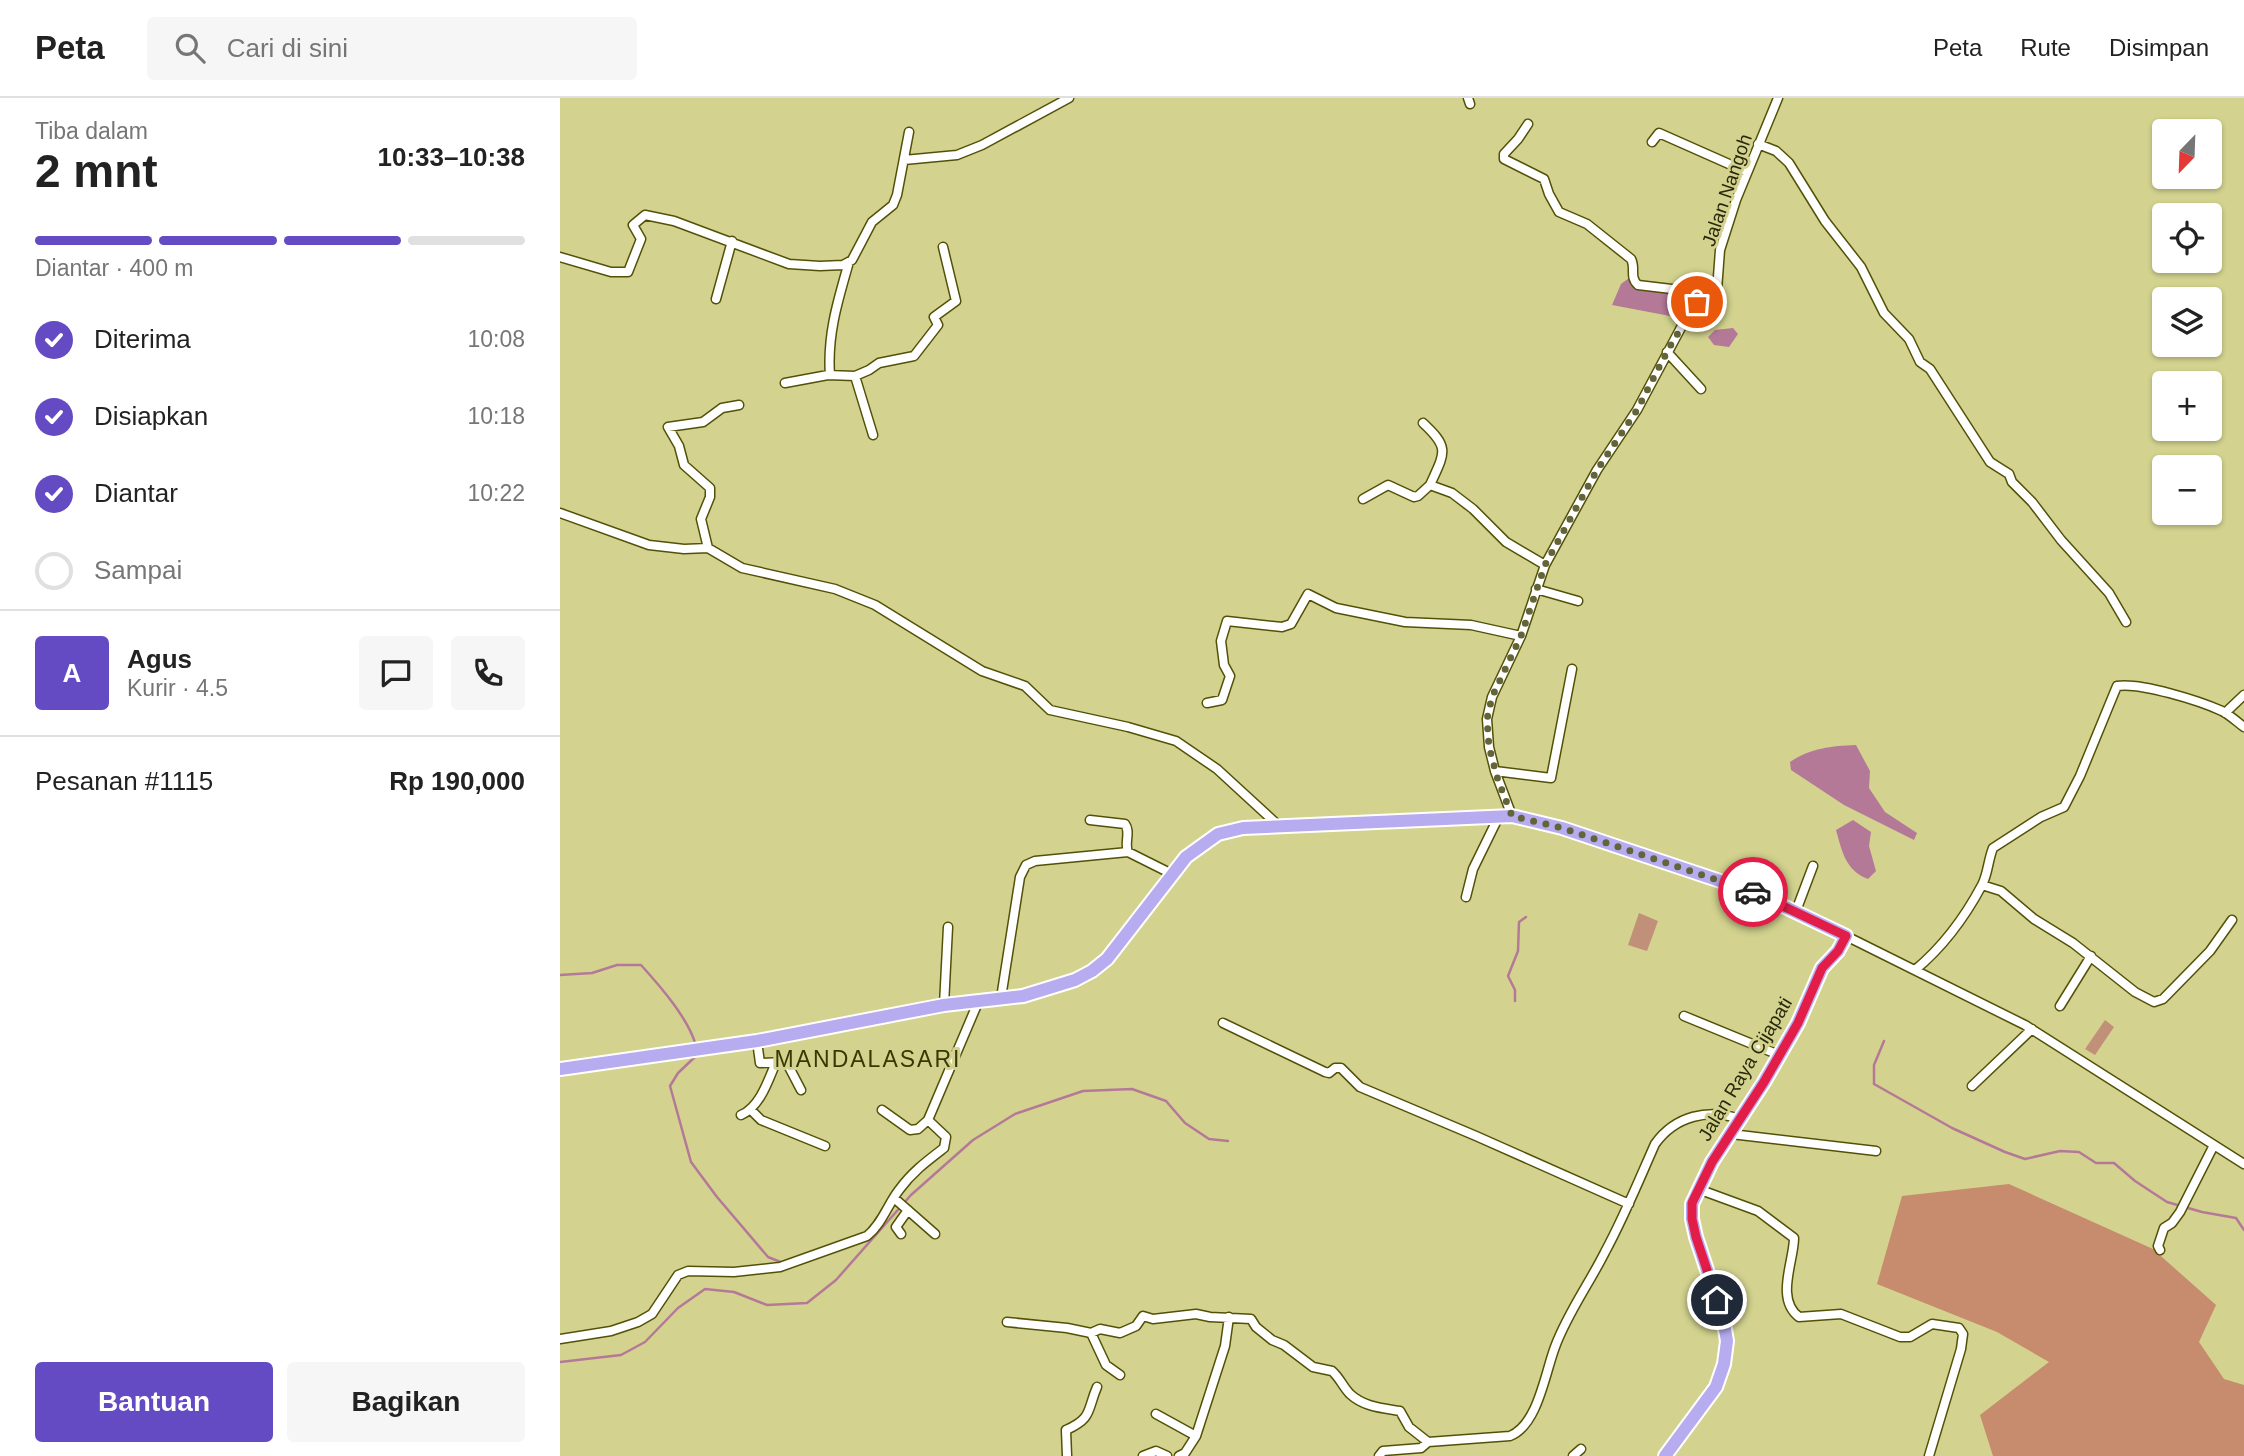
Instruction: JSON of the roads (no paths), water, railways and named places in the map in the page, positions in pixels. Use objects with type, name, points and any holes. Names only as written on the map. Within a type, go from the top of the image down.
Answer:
[{"type":"main road","points":[[560,1069],[757,1041],[944,1005],[1041,992],[1092,971],[1107,959],[1186,857],[1218,834],[1243,828],[1512,816],[1562,828],[1756,893],[1846,936]]},
{"type":"main road","name":"Jalan Raya Cijapati","points":[[1665,1456],[1711,1394],[1724,1364],[1727,1341],[1723,1318],[1692,1219],[1692,1203],[1764,1082],[1773,1053],[1804,1011],[1817,976],[1842,946],[1846,936]]},
{"type":"street","points":[[904,160],[957,155],[982,145],[1069,98]]},
{"type":"street","name":"Jalan Nangoh","points":[[1512,816],[1489,747],[1489,711],[1497,686],[1521,636],[1545,565],[1601,462],[1637,410],[1692,307],[1717,290],[1720,250],[1747,172],[1778,98]]},
{"type":"street","points":[[1528,124],[1504,154],[1504,159],[1544,179],[1559,212],[1587,224],[1632,259],[1634,263],[1631,272],[1638,285],[1680,290],[1705,299]]},
{"type":"street","points":[[830,375],[828,352],[835,310],[849,262],[872,222],[893,205],[909,132]]},
{"type":"street","points":[[1652,142],[1659,134],[1747,172]]},
{"type":"street","points":[[1758,144],[1776,151],[1789,163],[1825,221],[1861,267],[1884,313],[1909,339],[1920,362],[1930,369],[1990,462],[2008,474],[2012,482],[2032,502],[2061,540],[2109,593],[2126,622]]},
{"type":"street","points":[[560,257],[611,272],[628,272],[641,239],[633,225],[645,215],[674,221],[789,264],[820,266],[843,265],[849,262]]},
{"type":"street","points":[[716,299],[732,241]]},
{"type":"street","points":[[785,383],[830,375],[855,376],[879,363],[914,356],[938,325],[934,317],[956,301],[943,247]]},
{"type":"street","points":[[1667,352],[1701,388]]},
{"type":"street","points":[[855,376],[873,435]]},
{"type":"street","points":[[708,548],[701,519],[710,497],[710,488],[684,465],[678,446],[668,429],[669,426],[704,422],[722,408],[739,405]]},
{"type":"street","points":[[1363,499],[1388,485],[1418,496],[1430,485],[1443,448],[1441,440],[1423,423]]},
{"type":"street","points":[[1430,485],[1452,493],[1473,509],[1506,542],[1545,565]]},
{"type":"street","points":[[560,513],[649,545],[684,549],[708,548],[742,568],[835,589],[875,605],[982,671],[1025,686],[1050,710],[1128,727],[1176,741],[1217,769],[1278,825]]},
{"type":"street","points":[[1536,589],[1578,601]]},
{"type":"street","points":[[1207,703],[1222,700],[1230,676],[1224,665],[1221,641],[1227,621],[1282,627],[1291,624],[1308,594],[1336,608],[1405,622],[1471,625],[1521,636]]},
{"type":"street","points":[[1496,771],[1551,778],[1572,669]]},
{"type":"street","points":[[1915,970],[1935,954],[1959,923],[1982,885],[1993,848],[2041,817],[2064,807],[2080,776],[2116,685],[2152,690],[2225,713],[2244,727]]},
{"type":"street","points":[[2225,713],[2244,695]]},
{"type":"street","points":[[1466,897],[1473,869],[1499,816]]},
{"type":"street","points":[[1090,820],[1127,826],[1125,847],[1128,852]]},
{"type":"street","points":[[1000,998],[1020,877],[1026,865],[1035,861],[1128,852],[1172,874]]},
{"type":"street","points":[[1796,912],[1814,866]]},
{"type":"street","points":[[1982,885],[2001,891],[2034,919],[2091,956],[2146,999],[2158,1002],[2210,951],[2232,920]]},
{"type":"street","points":[[944,1005],[948,927]]},
{"type":"street","points":[[1846,936],[2032,1029],[2244,1164]]},
{"type":"street","points":[[2060,1006],[2091,956]]},
{"type":"street","points":[[882,1110],[910,1130],[918,1129],[928,1120],[979,1000]]},
{"type":"street","points":[[1684,1016],[1773,1053]]},
{"type":"street","points":[[1223,1023],[1325,1072],[1341,1068],[1360,1087],[1629,1204]]},
{"type":"street","points":[[1972,1086],[2032,1029]]},
{"type":"street","points":[[757,1041],[760,1063],[783,1062],[789,1067],[801,1090]]},
{"type":"street","points":[[741,1115],[750,1109],[776,1062]]},
{"type":"street","points":[[750,1109],[761,1120],[825,1146]]},
{"type":"street","points":[[1379,1456],[1382,1451],[1421,1448],[1428,1442],[1510,1436],[1525,1425],[1547,1376],[1556,1344],[1629,1204],[1655,1144],[1664,1132],[1705,1112],[1740,1119]]},
{"type":"street","points":[[560,1339],[611,1331],[638,1322],[652,1314],[678,1275],[688,1271],[734,1272],[780,1267],[860,1239],[876,1227],[914,1171],[946,1146],[946,1137],[928,1120]]},
{"type":"street","points":[[1731,1134],[1876,1151]]},
{"type":"street","points":[[2160,1250],[2158,1245],[2164,1228],[2172,1223],[2180,1212],[2214,1145]]},
{"type":"street","points":[[1698,1189],[1758,1210],[1794,1238],[1788,1272],[1788,1291],[1793,1313],[1799,1317],[1848,1315],[1900,1337],[1910,1337],[1932,1324],[1959,1328],[1963,1334],[1962,1349],[1929,1456]]},
{"type":"street","points":[[896,1199],[935,1234]]},
{"type":"street","points":[[901,1234],[896,1227],[907,1210]]},
{"type":"street","points":[[1007,1322],[1091,1333],[1100,1328],[1120,1333],[1136,1326],[1143,1316],[1153,1319],[1196,1314],[1251,1319],[1256,1327],[1272,1340],[1284,1345],[1313,1367],[1332,1371],[1348,1392],[1365,1404],[1400,1411],[1409,1427],[1428,1442]]},
{"type":"street","points":[[1178,1456],[1185,1452],[1196,1436],[1225,1346],[1229,1317]]},
{"type":"street","points":[[1091,1333],[1106,1365],[1120,1375]]},
{"type":"street","points":[[1067,1456],[1066,1430],[1082,1422],[1097,1387]]},
{"type":"street","points":[[1156,1414],[1196,1436]]},
{"type":"street","points":[[1573,1456],[1581,1449]]},
{"type":"street","points":[[1143,1456],[1156,1451],[1167,1456]]},
{"type":"waterway","points":[[1515,1001],[1515,990],[1508,976],[1518,951],[1519,922],[1526,917]]},
{"type":"waterway","points":[[560,975],[592,973],[617,965],[641,965],[681,1014],[696,1046]]},
{"type":"waterway","points":[[1884,1041],[1874,1065],[1874,1084],[1952,1128],[2025,1159],[2060,1151],[2079,1152],[2096,1163],[2114,1163],[2167,1202],[2236,1218],[2244,1230]]},
{"type":"waterway","points":[[697,1055],[678,1073],[670,1086],[691,1162],[768,1257],[783,1263]]},
{"type":"waterway","points":[[560,1362],[621,1355],[645,1342],[678,1308],[705,1289],[734,1292],[767,1305],[807,1303],[836,1280],[911,1195],[973,1140],[1015,1114],[1083,1091],[1132,1089],[1166,1101],[1185,1123],[1209,1139],[1228,1141]]},
{"type":"district","name":"MANDALASARI","points":[[868,1059]]}]
